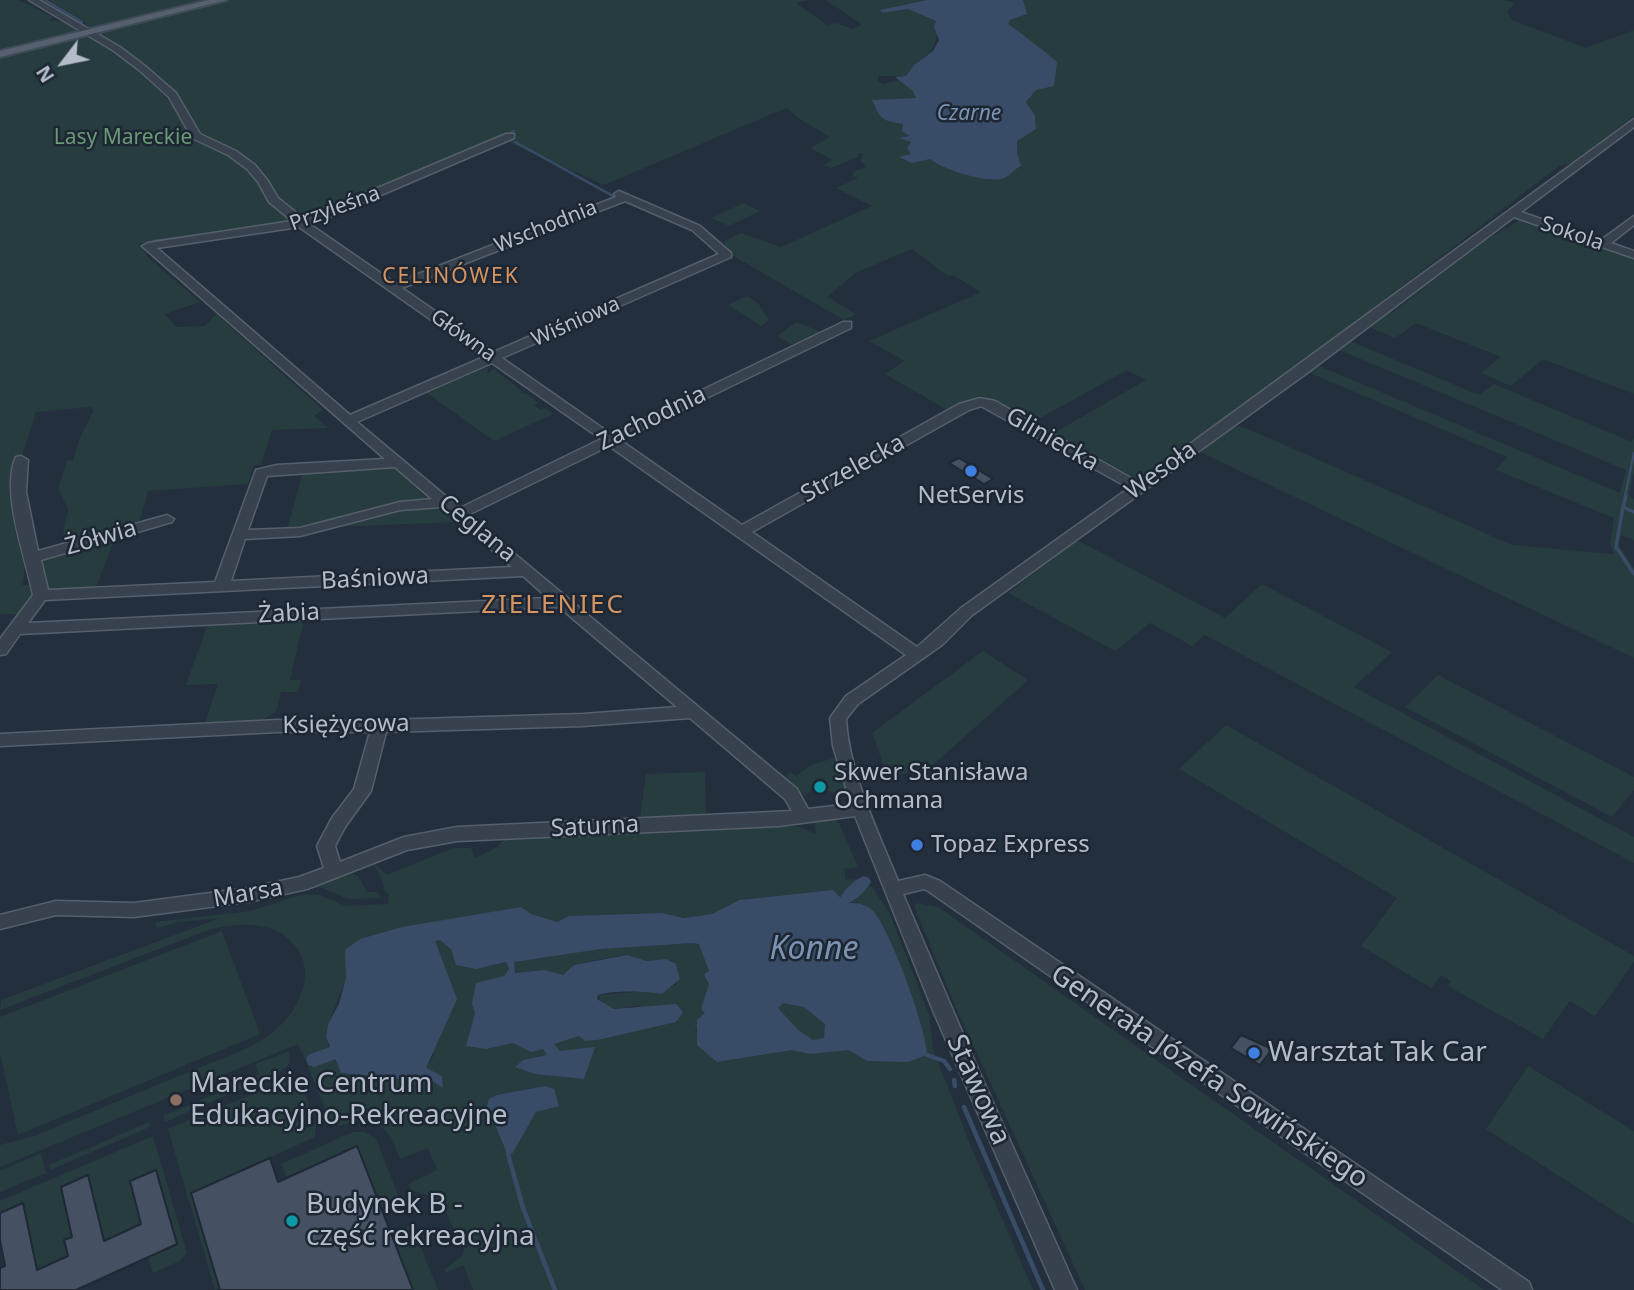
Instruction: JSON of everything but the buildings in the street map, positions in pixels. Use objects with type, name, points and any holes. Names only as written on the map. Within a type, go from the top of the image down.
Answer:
[{"type":"main road","points":[[0,54],[222,0]]},
{"type":"street","name":"Główna","points":[[33,0],[117,49],[173,95],[197,136],[232,153],[251,167],[264,181],[272,200],[302,224],[917,655]]},
{"type":"street","name":"Wesoła","points":[[892,889],[862,809],[839,735],[838,718],[852,700],[917,655],[966,612],[1633,124]]},
{"type":"street","name":"Przyleśna","points":[[149,244],[302,224],[510,136]]},
{"type":"street","name":"Wschodnia","points":[[393,288],[621,196],[696,228],[727,255]]},
{"type":"street","name":"Sokola","points":[[1511,212],[1634,255]]},
{"type":"street","points":[[1602,244],[1634,219]]},
{"type":"street","name":"Ceglana","points":[[149,244],[150,251],[348,421],[791,793],[804,817]]},
{"type":"street","name":"Wiśniowa","points":[[348,421],[727,255]]},
{"type":"street","name":"Zachodnia","points":[[458,514],[846,325]]},
{"type":"street","name":"Gliniecka","points":[[964,407],[980,402],[990,404],[1139,488]]},
{"type":"street","name":"Strzelecka","points":[[741,532],[964,407]]},
{"type":"street","points":[[5,640],[41,595],[35,557],[20,498],[18,476],[21,460]]},
{"type":"street","points":[[221,587],[259,476],[268,470],[398,463]]},
{"type":"street","points":[[239,535],[300,532],[400,506],[443,502]]},
{"type":"street","name":"Żółwia","points":[[35,557],[167,519]]},
{"type":"street","name":"Baśniowa","points":[[41,595],[528,571]]},
{"type":"street","name":"Żabia","points":[[5,640],[563,602]]},
{"type":"street","name":"Księżycowa","points":[[0,740],[278,726],[318,728],[583,720],[692,712]]},
{"type":"street","points":[[334,872],[326,846],[362,791],[380,725]]},
{"type":"street","name":"Saturna","points":[[334,872],[404,844],[457,834],[804,817],[862,809]]},
{"type":"street","name":"Marsa","points":[[0,922],[57,908],[134,909],[256,894],[301,884],[334,872]]},
{"type":"street","name":"Generała Józefa Sowińskiego","points":[[892,889],[925,883],[934,886],[1521,1290]]},
{"type":"street","name":"Stawowa","points":[[892,889],[1066,1290]]},
{"type":"green space","points":[[0,0],[19,0],[53,17],[49,19],[51,21],[65,21],[78,31],[0,52]]},
{"type":"green space","points":[[49,0],[215,0],[89,28],[86,23]]},
{"type":"green space","name":"Lasy Mareckie","points":[[230,0],[808,0],[796,3],[827,25],[836,23],[852,29],[862,25],[826,0],[927,0],[881,10],[883,13],[908,9],[936,21],[937,33],[932,49],[907,76],[878,76],[878,81],[883,84],[900,80],[922,90],[912,138],[899,138],[911,142],[907,148],[911,153],[909,157],[1011,35],[990,0],[1503,0],[1515,3],[1507,12],[1512,20],[1586,48],[1634,30],[1634,116],[1573,163],[1559,166],[1289,373],[1137,479],[1054,433],[1146,380],[1127,370],[1033,422],[980,395],[949,411],[885,374],[905,361],[869,341],[981,292],[953,275],[948,276],[912,249],[855,273],[827,297],[856,314],[844,320],[732,255],[725,246],[725,241],[741,233],[781,247],[872,206],[836,188],[858,178],[852,175],[855,171],[867,167],[861,161],[863,153],[858,153],[858,157],[831,168],[823,165],[833,160],[810,148],[830,137],[786,108],[604,185],[499,138],[310,218],[299,216],[286,223],[139,244],[149,258],[200,302],[165,314],[176,327],[205,326],[216,314],[323,410],[314,416],[328,428],[272,430],[261,465],[254,465],[248,484],[148,491],[139,524],[61,546],[68,509],[58,488],[67,461],[73,460],[80,437],[94,410],[90,407],[36,412],[21,460],[15,461],[9,493],[28,553],[22,585],[32,585],[33,594],[21,614],[0,614],[0,56]]},
{"type":"green space","points":[[743,203],[760,211],[729,226],[712,218]]},
{"type":"green space","points":[[1521,219],[1634,258],[1634,394],[1543,359],[1511,386],[1481,373],[1501,357],[1416,323],[1395,338],[1369,327],[1389,312],[1392,313],[1482,243]]},
{"type":"green space","points":[[747,296],[758,303],[769,320],[761,326],[728,305]]},
{"type":"green space","points":[[796,322],[822,332],[795,346],[777,336]]},
{"type":"green space","points":[[1350,341],[1479,395],[1494,384],[1632,442],[1634,437],[1634,473],[1629,496],[1634,499],[1634,540],[1621,535],[1619,545],[1634,568],[1634,658],[1200,452],[1233,426],[1246,428],[1512,545],[1614,554],[1610,543],[1614,518],[1496,470],[1507,457],[1308,372],[1317,365],[1620,493],[1626,470],[1339,350]]},
{"type":"green space","points":[[488,367],[487,374],[494,369],[523,392],[520,394],[525,393],[539,403],[534,405],[540,410],[546,408],[553,414],[494,441],[427,393]]},
{"type":"green space","points":[[382,466],[396,468],[427,499],[287,530],[303,471]]},
{"type":"green space","points":[[416,505],[449,512],[456,522],[337,527]]},
{"type":"green space","points":[[115,538],[96,587],[49,590],[44,587],[40,563],[43,558]]},
{"type":"green space","points":[[1077,540],[1225,618],[1262,584],[1392,652],[1354,687],[1634,837],[1634,863],[1205,635],[1192,646],[1150,623],[1115,651],[1008,593]]},
{"type":"green space","points":[[304,619],[290,680],[301,680],[298,692],[281,692],[276,712],[258,722],[204,726],[218,684],[186,685],[208,623]]},
{"type":"green space","points":[[983,651],[1028,680],[933,765],[903,774],[886,772],[872,733]]},
{"type":"green space","points":[[1438,675],[1634,777],[1634,790],[1612,817],[1405,707]]},
{"type":"green space","points":[[1226,725],[1634,956],[1634,962],[1595,1016],[1570,1001],[1543,1039],[1448,986],[1451,981],[1441,975],[1431,988],[1361,946],[1397,898],[1179,769]]},
{"type":"green space","points":[[834,758],[847,792],[843,795],[813,787],[805,796],[786,776],[790,772],[796,776],[811,765]]},
{"type":"green space","points":[[705,772],[706,814],[640,818],[646,774]]},
{"type":"green space","points":[[833,818],[839,823],[858,867],[844,869],[846,880],[859,879],[872,887],[888,910],[929,1014],[933,1049],[971,1147],[1033,1290],[473,1290],[463,1265],[446,1273],[444,1270],[463,1255],[464,1249],[446,1211],[434,1199],[411,1191],[408,1184],[437,1170],[428,1148],[400,1159],[388,1134],[373,1122],[365,1120],[332,1125],[308,1067],[314,1064],[311,1057],[305,1059],[298,1044],[0,1167],[0,1145],[34,1136],[243,1050],[271,1034],[290,1015],[302,991],[305,978],[300,953],[284,935],[254,925],[211,929],[0,1010],[1,1000],[220,918],[178,922],[157,928],[155,922],[251,911],[303,894],[320,895],[345,906],[388,904],[389,894],[383,890],[384,885],[373,862],[387,875],[453,848],[471,848],[475,858],[496,848],[506,838],[720,824],[799,827],[817,834],[813,822]],"holes":[[[833,890],[842,898],[849,899],[847,902],[859,902],[768,1009],[717,1062],[695,1031],[718,994],[708,941],[572,949],[511,960],[515,973],[545,970],[563,975],[574,965],[627,955],[647,961],[666,959],[677,984],[667,989],[598,995],[601,1004],[614,1009],[641,1005],[596,1040],[585,1041],[575,1031],[525,1048],[513,1043],[504,976],[509,969],[506,962],[476,969],[471,917],[506,910],[557,922],[569,916],[662,913],[684,918],[712,914],[739,900]],[[346,978],[434,1055],[425,1069],[443,1087],[426,1077],[409,1080],[341,1073],[326,1036]]]},
{"type":"green space","points":[[352,873],[358,876],[367,892],[377,892],[381,898],[348,899],[322,888],[312,887]]},
{"type":"green space","points":[[917,903],[938,907],[1484,1290],[1085,1290],[957,1010],[914,906]]},
{"type":"green space","points":[[222,931],[260,1034],[18,1135],[0,1054],[0,1017]]},
{"type":"green space","points":[[289,1051],[290,1063],[280,1072],[165,1122],[163,1116],[259,1075],[255,1064]]},
{"type":"green space","points":[[1528,1066],[1634,1131],[1634,1224],[1486,1129]]},
{"type":"green space","points":[[290,1079],[300,1082],[313,1114],[300,1120],[304,1129],[316,1124],[315,1137],[191,1193],[219,1288],[215,1290],[168,1129],[210,1111],[212,1117],[218,1114],[216,1109]]},
{"type":"green space","points":[[149,1122],[150,1127],[50,1170],[49,1165]]},
{"type":"green space","points":[[353,1132],[365,1132],[376,1139],[401,1202],[382,1210],[357,1147],[287,1178],[281,1164]]},
{"type":"green space","points":[[153,1136],[187,1253],[180,1261],[153,1273],[148,1257],[177,1244],[156,1170],[130,1181],[141,1224],[104,1241],[87,1176],[61,1187],[72,1237],[64,1240],[68,1256],[37,1270],[23,1204],[0,1213],[0,1201]]},
{"type":"green space","points":[[41,1153],[46,1173],[0,1192],[0,1171]]},
{"type":"green space","points":[[412,1225],[438,1290],[413,1290],[392,1235]]},
{"type":"water","name":"Czarne","points":[[927,0],[1023,0],[1027,14],[1010,20],[1008,24],[1057,62],[1054,86],[1036,90],[1026,102],[1035,116],[1036,129],[1017,141],[1021,166],[1008,176],[1001,179],[980,178],[956,172],[930,159],[912,163],[899,157],[911,154],[907,148],[911,142],[899,138],[910,136],[902,131],[903,124],[883,118],[875,107],[872,100],[916,98],[913,91],[895,77],[906,76],[914,65],[933,51],[939,40],[934,27],[936,21],[908,9],[883,13],[880,10]]},
{"type":"water","name":"Konne","points":[[833,890],[841,898],[849,899],[848,902],[870,908],[889,938],[906,980],[921,1024],[927,1055],[908,1062],[867,1061],[849,1050],[810,1054],[792,1050],[717,1062],[697,1045],[697,1020],[705,1013],[701,1009],[709,984],[704,974],[709,971],[699,944],[692,943],[600,949],[514,962],[515,973],[545,970],[563,975],[574,965],[627,955],[647,961],[666,959],[676,964],[680,979],[662,994],[612,992],[598,995],[597,999],[614,1009],[676,1004],[683,1012],[676,1022],[597,1040],[585,1041],[579,1036],[554,1044],[560,1051],[595,1047],[584,1079],[535,1074],[515,1067],[523,1060],[547,1055],[543,1049],[531,1052],[513,1043],[486,1049],[466,1046],[475,1013],[472,1004],[476,983],[504,976],[509,969],[506,962],[476,969],[456,965],[451,949],[440,940],[435,941],[457,999],[426,1068],[442,1076],[443,1088],[426,1077],[409,1080],[341,1073],[326,1037],[328,1024],[339,1004],[346,978],[345,950],[360,939],[402,927],[521,907],[531,914],[557,922],[569,916],[662,913],[684,918],[712,914],[739,900]],"holes":[[[783,1003],[804,1007],[825,1024],[824,1038],[813,1040],[798,1030],[778,1008]]]},
{"type":"water","points":[[545,1086],[554,1089],[559,1106],[536,1112],[512,1154],[507,1153],[487,1106],[489,1099]]},
{"type":"waterway","points":[[45,0],[82,22]]},
{"type":"waterway","points":[[510,133],[514,131]]},
{"type":"waterway","points":[[515,142],[613,196]]},
{"type":"waterway","points":[[154,241],[199,235]]},
{"type":"waterway","points":[[1625,496],[1634,453]]},
{"type":"waterway","points":[[1623,507],[1626,495]]},
{"type":"waterway","points":[[1623,507],[1634,512]]},
{"type":"waterway","points":[[1623,507],[1616,547],[1634,574]]},
{"type":"waterway","points":[[847,898],[864,882]]},
{"type":"waterway","points":[[314,1060],[333,1053]]},
{"type":"waterway","points":[[927,1055],[944,1061],[950,1069]]},
{"type":"waterway","points":[[954,1080],[955,1086]]},
{"type":"waterway","points":[[964,1107],[1043,1290]]},
{"type":"waterway","points":[[508,1154],[523,1208],[555,1290]]},
{"type":"place","name":"NetServis","points":[[971,471]]},
{"type":"place","name":"Skwer Stanisława Ochmana","points":[[820,787]]},
{"type":"place","name":"Topaz Express","points":[[917,845]]},
{"type":"place","name":"Warsztat Tak Car","points":[[1254,1053]]},
{"type":"place","name":"Mareckie Centrum Edukacyjno-Rekreacyjne","points":[[176,1100]]},
{"type":"place","name":"Budynek B - część rekreacyjna","points":[[292,1221]]},
{"type":"district","name":"CELINÓWEK","points":[[451,277]]},
{"type":"district","name":"ZIELENIEC","points":[[553,606]]}]
